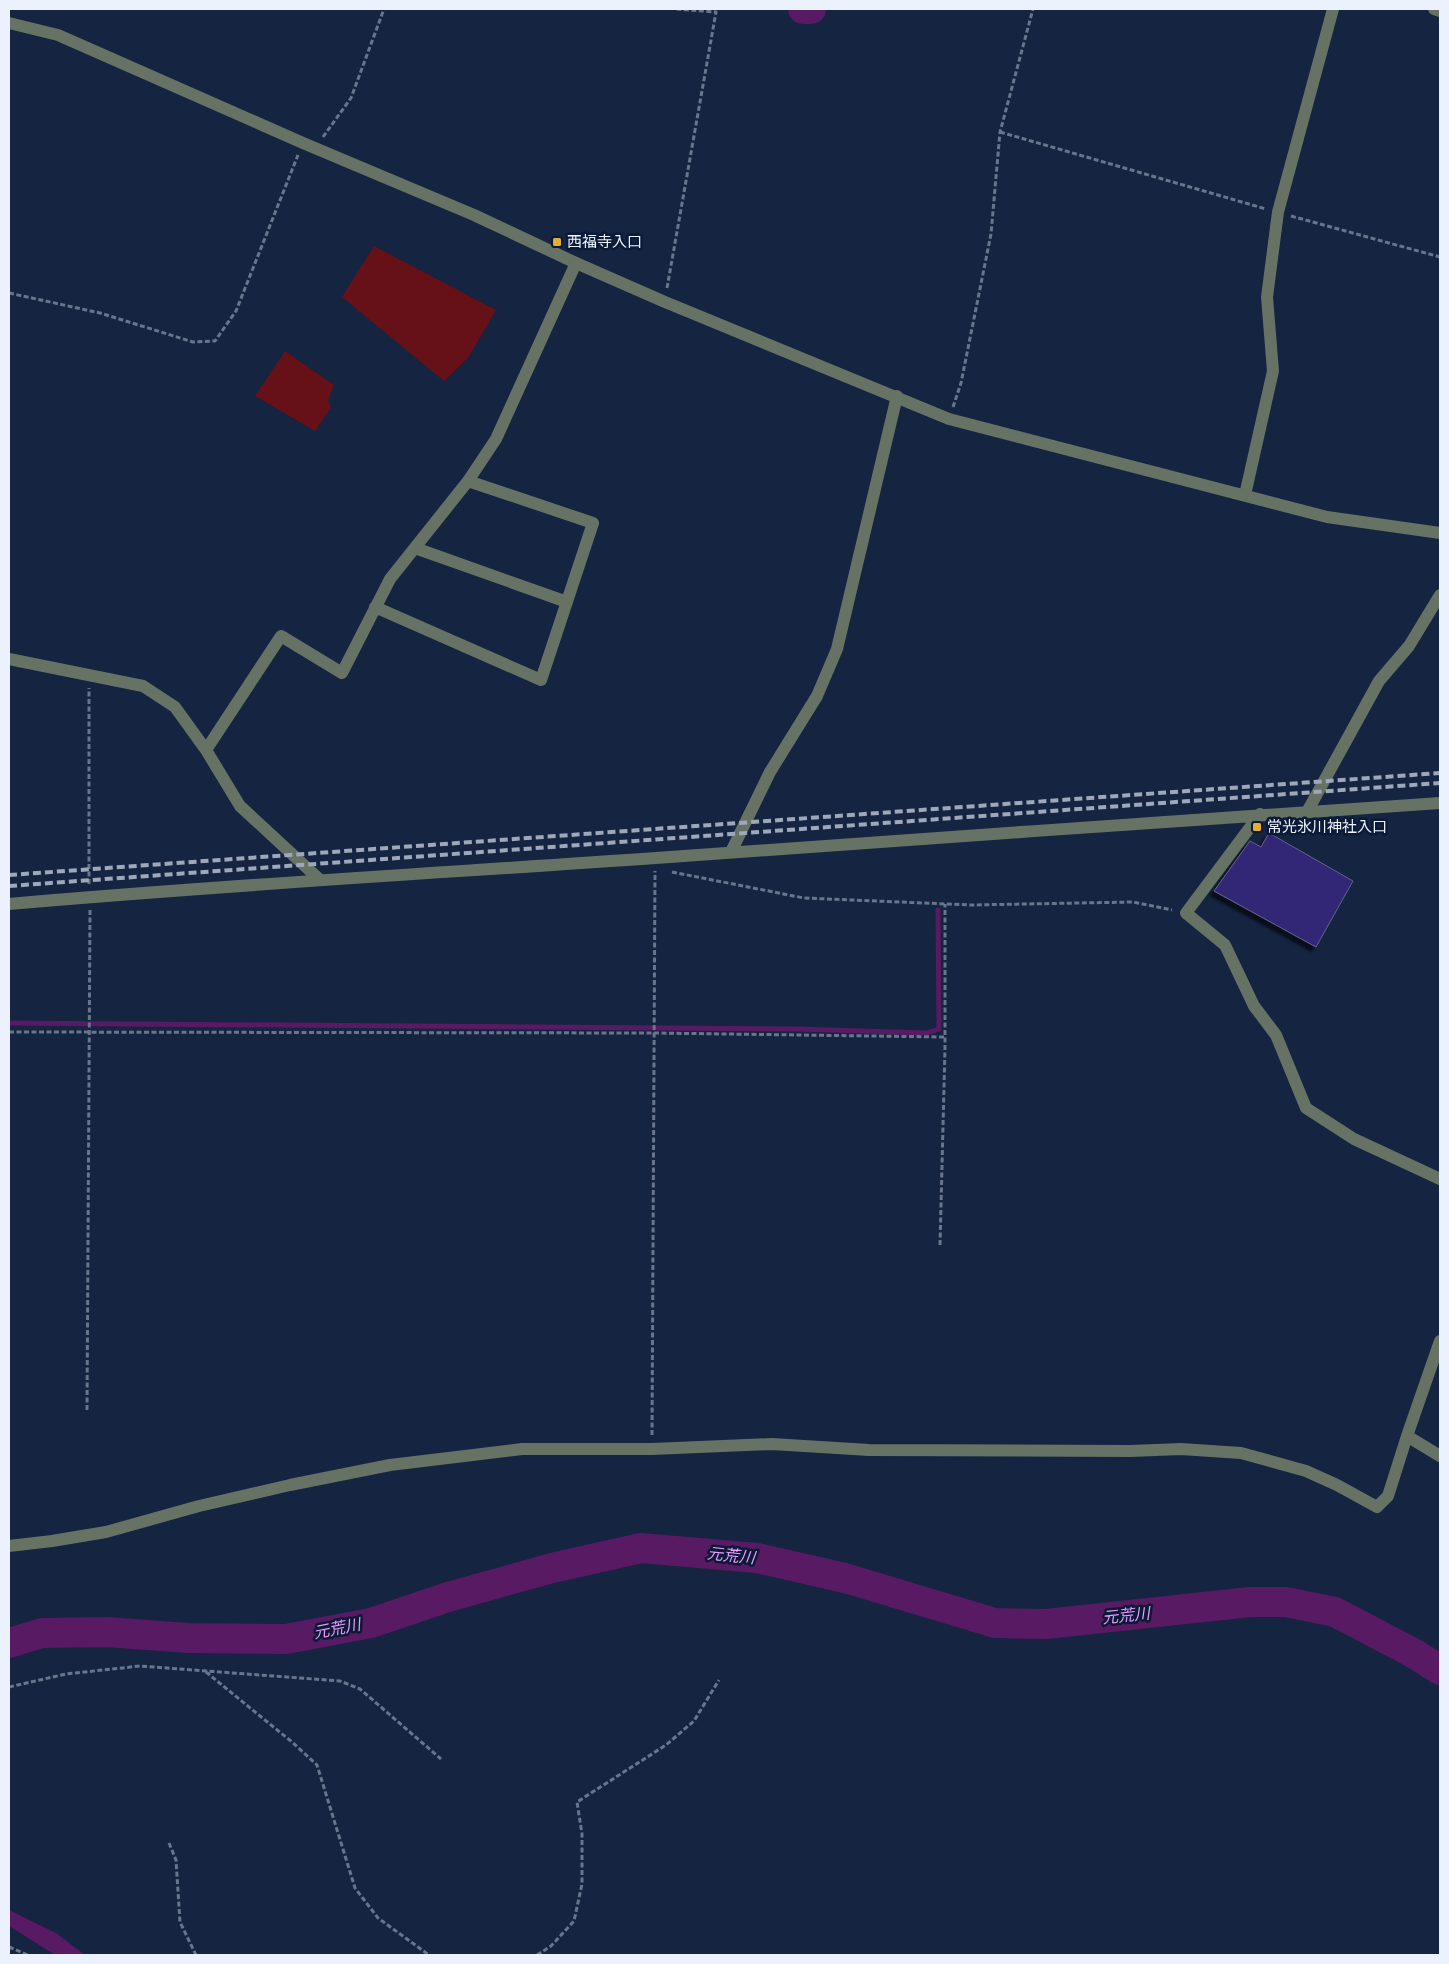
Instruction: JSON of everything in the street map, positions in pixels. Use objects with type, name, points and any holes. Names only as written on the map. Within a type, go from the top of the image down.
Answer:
[{"type":"street","points":[[1245,495],[1273,371],[1267,297],[1278,212],[1333,9]]},
{"type":"street","points":[[1434,9],[1440,10]]},
{"type":"street","points":[[9,23],[58,35],[474,215],[664,302],[898,396],[949,419],[1327,517],[1440,533]]},
{"type":"street","points":[[206,750],[281,636],[342,674],[390,579],[468,481],[496,439],[576,263]]},
{"type":"street","points":[[731,852],[770,772],[817,696],[837,649],[898,396]]},
{"type":"street","points":[[375,607],[541,680],[593,523],[468,481]]},
{"type":"street","points":[[415,548],[567,602]]},
{"type":"street","points":[[1307,812],[1379,681],[1409,646],[1440,596]]},
{"type":"street","points":[[9,659],[143,686],[175,707],[206,750],[240,806],[319,879]]},
{"type":"street","points":[[9,904],[319,879],[655,858],[1260,814],[1440,803]]},
{"type":"street","points":[[1260,814],[1186,913],[1225,945],[1254,1006],[1276,1035],[1306,1108],[1354,1139],[1440,1179]]},
{"type":"street","points":[[9,1546],[106,1532],[235,1498],[390,1465],[522,1449],[652,1449],[772,1444],[868,1450],[1130,1451],[1181,1449],[1241,1453],[1306,1471],[1337,1485],[1376,1507],[1388,1496],[1440,1341]]},
{"type":"street","points":[[1407,1436],[1440,1456]]},
{"type":"path","points":[[9,293],[100,313],[193,342],[215,341],[236,311],[309,145],[351,98],[384,9]]},
{"type":"path","points":[[664,302],[717,10],[675,9]]},
{"type":"path","points":[[949,419],[961,383],[991,234],[1000,132],[1033,9]]},
{"type":"path","points":[[1000,132],[1440,257]]},
{"type":"path","points":[[88,1410],[89,675]]},
{"type":"path","points":[[655,858],[665,871],[804,898],[945,904],[1133,902],[1186,913]]},
{"type":"path","points":[[652,1449],[655,858]]},
{"type":"path","points":[[940,1245],[945,904]]},
{"type":"path","points":[[9,1032],[654,1033],[944,1037]]},
{"type":"path","points":[[9,1687],[66,1674],[140,1666],[340,1681],[360,1689],[441,1759]]},
{"type":"path","points":[[206,1672],[292,1742],[317,1765],[355,1888],[378,1918],[429,1955]]},
{"type":"path","points":[[537,1955],[551,1946],[574,1921],[582,1884],[582,1834],[577,1802],[666,1745],[694,1721],[719,1680]]},
{"type":"path","points":[[169,1843],[176,1860],[180,1922],[196,1955]]},
{"type":"path","points":[[9,1947],[28,1955]]},
{"type":"shaded area","points":[[374,246],[496,310],[468,358],[444,381],[342,297]]},
{"type":"shaded area","points":[[285,351],[334,385],[328,400],[331,407],[315,431],[255,396]]},
{"type":"shaded area","points":[[9,1910],[56,1933],[85,1955],[55,1955],[9,1926]]},
{"type":"building","points":[[1269,833],[1353,881],[1316,947],[1214,891],[1250,841],[1261,847]]},
{"type":"waterway","points":[[803,9],[811,9]]},
{"type":"waterway","points":[[9,1023],[797,1029],[927,1033],[939,1029],[938,910]]},
{"type":"waterway","name":"元荒川","points":[[9,1643],[42,1633],[107,1632],[188,1638],[286,1639],[371,1623],[448,1597],[552,1568],[641,1548],[757,1558],[845,1578],[995,1623],[1046,1624],[1250,1602],[1286,1602],[1335,1612],[1415,1654],[1440,1670]]},
{"type":"railway","points":[[9,875],[1440,773]]},
{"type":"railway","points":[[9,886],[1440,783]]},
{"type":"place","name":"西福寺入口","points":[[557,242]]},
{"type":"place","name":"常光氷川神社入口","points":[[1257,827]]}]
